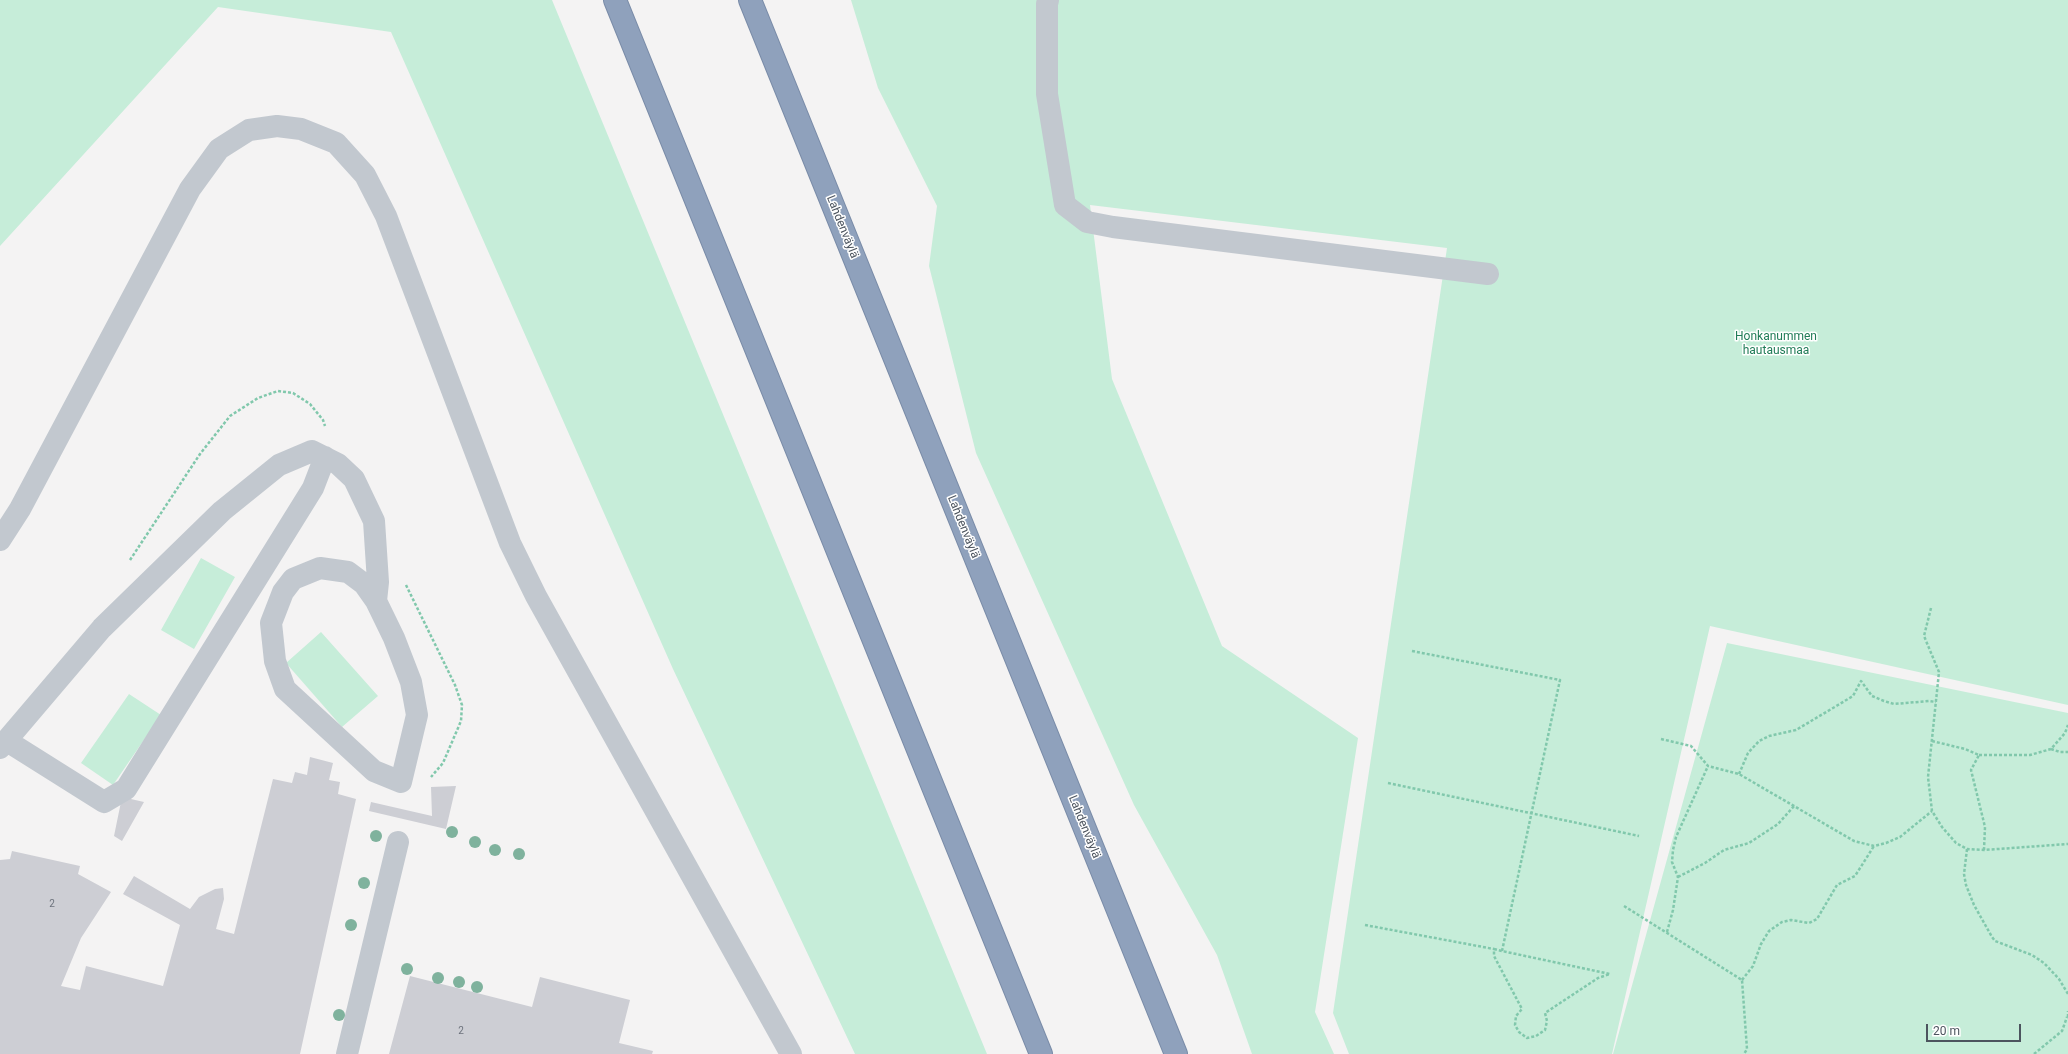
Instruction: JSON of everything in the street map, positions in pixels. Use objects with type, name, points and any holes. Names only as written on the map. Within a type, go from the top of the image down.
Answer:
[{"type":"highway","points":[[615,0],[1041,1054]]},
{"type":"highway","name":"Lahdenväylä","points":[[750,0],[1176,1054]]},
{"type":"lane","points":[[1048,0],[1047,94],[1065,205],[1087,222],[1113,227],[1488,274]]},
{"type":"lane","points":[[0,540],[34,482],[190,189],[219,149],[249,130],[277,126],[301,129],[336,143],[365,175],[386,216],[510,543],[533,589],[791,1054]]},
{"type":"lane","points":[[325,457],[313,488],[126,789],[104,802],[4,744],[102,628],[222,512],[279,465],[312,450],[325,457],[338,464],[354,479],[374,520],[378,582],[376,600],[394,638],[411,682],[417,715],[400,782],[374,771],[285,689],[275,660],[271,623],[283,592],[293,579],[320,568],[348,572],[364,584],[376,600]]},
{"type":"lane","points":[[348,1054],[398,842]]},
{"type":"path","points":[[126,566],[204,448],[230,416],[258,398],[278,391],[293,393],[310,404],[322,420],[329,438],[325,457]]},
{"type":"path","points":[[1931,608],[1924,636],[1939,672],[1928,777],[1932,811],[1951,838],[1956,843],[1967,849],[1984,850],[2068,844]]},
{"type":"path","points":[[1412,651],[1560,680],[1502,951]]},
{"type":"path","points":[[1739,774],[1748,753],[1759,741],[1769,736],[1796,730],[1854,696],[1861,681],[1872,696],[1894,704],[1929,701],[1936,702]]},
{"type":"path","points":[[2051,749],[2065,733],[2068,726]]},
{"type":"path","points":[[1661,739],[1691,746],[1703,758],[1708,766],[1739,774],[1795,805],[1825,825],[1854,841],[1874,846],[1900,837],[1932,811]]},
{"type":"path","points":[[1932,741],[1965,749],[1979,755],[2030,754],[2051,749],[2060,752],[2068,752]]},
{"type":"path","points":[[1979,755],[1971,770],[1985,828],[1984,850]]},
{"type":"path","points":[[1667,932],[1673,910],[1678,877],[1672,862],[1676,837],[1708,766]]},
{"type":"path","points":[[1388,783],[1639,836]]},
{"type":"path","points":[[1678,877],[1705,864],[1724,850],[1749,844],[1778,824],[1795,805]]},
{"type":"path","points":[[1744,1054],[1747,1049],[1742,980],[1753,966],[1761,944],[1769,931],[1782,922],[1791,920],[1809,923],[1816,919],[1837,885],[1855,876],[1874,846]]},
{"type":"path","points":[[1967,849],[1964,874],[1966,885],[1974,905],[1992,937],[1995,941],[2032,955],[2044,963],[2058,979],[2068,994]]},
{"type":"path","points":[[1624,906],[1742,980]]},
{"type":"path","points":[[1365,925],[1494,949],[1610,974],[1598,978],[1545,1013],[1547,1021],[1545,1030],[1536,1036],[1526,1038],[1519,1032],[1515,1025],[1516,1016],[1522,1009],[1494,956],[1494,949]]},
{"type":"path","points":[[2034,1054],[2062,1031],[2068,1017],[2068,1011]]},
{"type":"green space","points":[[0,0],[552,0],[987,1054],[855,1054],[673,669],[391,32],[218,7],[0,246]]},
{"type":"green space","name":"Honkanummen hautausmaa","points":[[851,0],[2068,0],[2068,705],[1710,626],[1612,1054],[1349,1054],[1333,1013],[1447,248],[1090,205],[1112,379],[1222,646],[1358,738],[1315,1012],[1334,1054],[1252,1054],[1217,955],[1134,805],[976,453],[929,266],[937,206],[878,88]]},
{"type":"green space","points":[[201,558],[235,577],[194,649],[161,630]]},
{"type":"green space","points":[[321,632],[378,696],[342,727],[286,663]]},
{"type":"green space","points":[[1727,643],[2068,713],[2068,1054],[1613,1054]]},
{"type":"green space","points":[[129,694],[161,715],[113,785],[81,763]]},
{"type":"building","points":[[310,757],[333,763],[329,780],[340,782],[338,794],[356,799],[300,1054],[0,1054],[0,860],[10,859],[12,851],[80,866],[78,874],[111,892],[81,938],[61,986],[80,990],[86,966],[163,986],[180,925],[123,894],[134,876],[190,909],[199,897],[215,889],[223,888],[224,899],[216,929],[234,934],[273,779],[292,783],[295,772],[307,775]]},
{"type":"building","points":[[456,786],[446,829],[369,811],[371,802],[432,816],[431,787]]},
{"type":"building","points":[[122,797],[144,802],[122,841],[114,836]]},
{"type":"building","points":[[410,976],[532,1007],[540,977],[630,1000],[619,1043],[653,1051],[652,1054],[389,1054]]}]
